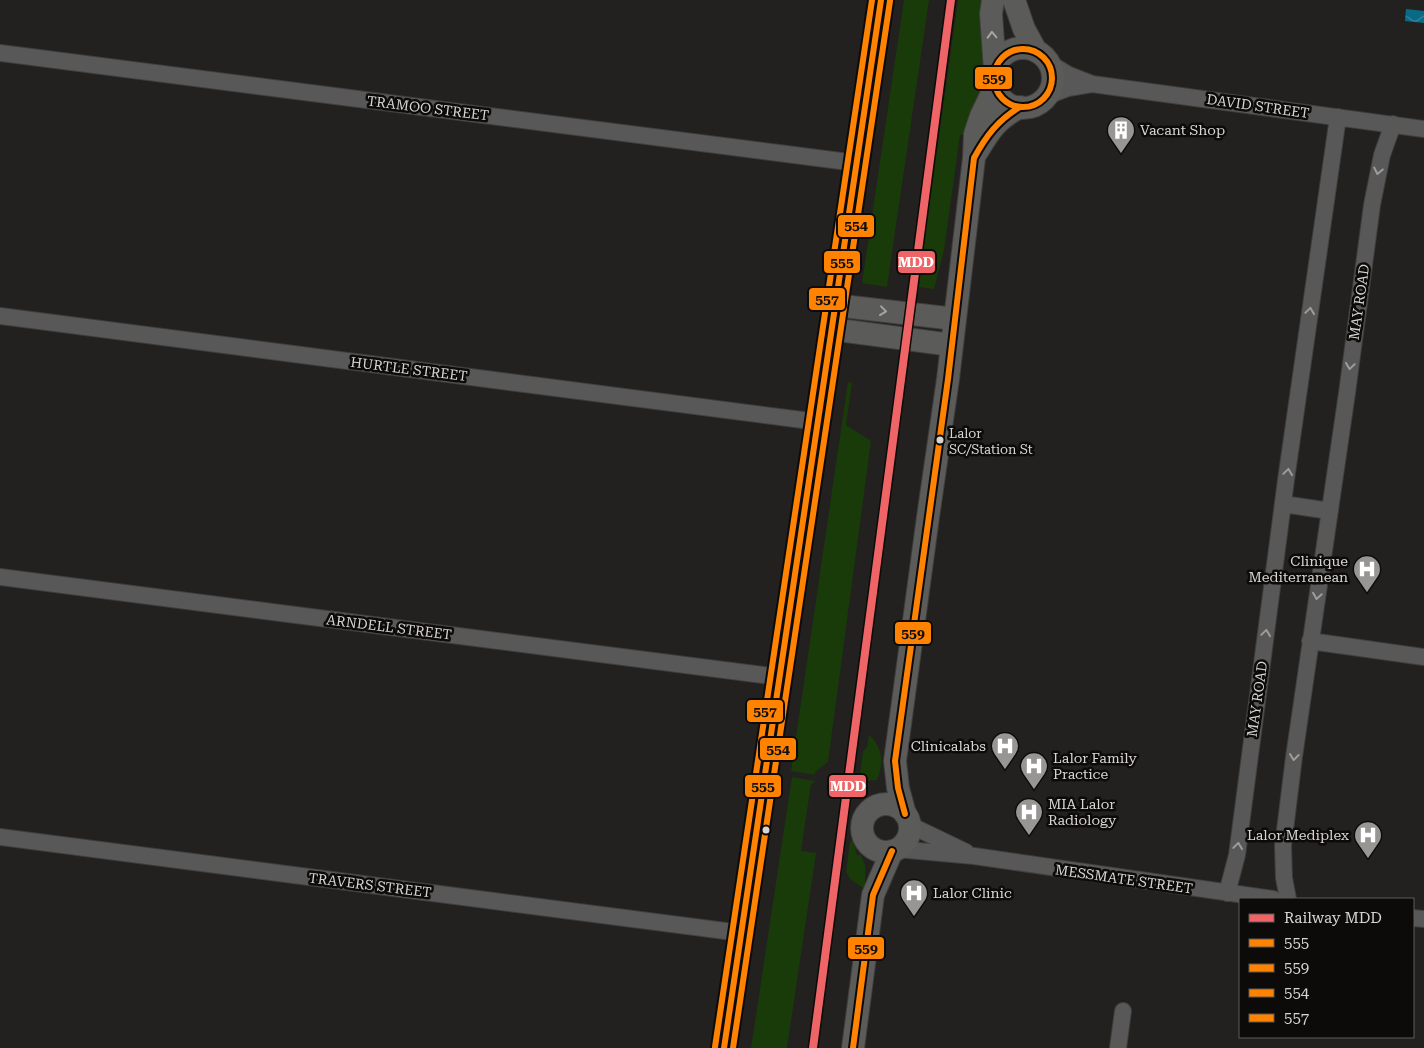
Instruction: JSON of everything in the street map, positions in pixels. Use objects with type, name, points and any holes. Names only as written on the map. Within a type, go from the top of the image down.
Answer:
[{"type":"main road","points":[[724,1048],[881,0]]},
{"type":"street","points":[[993,0],[992,34],[995,78],[999,94],[1004,101],[1020,107]]},
{"type":"street","points":[[974,158],[996,123],[1005,115],[1020,107],[1037,104],[1047,96],[1051,88],[1053,80],[1052,71],[1024,29],[1014,0]]},
{"type":"street","points":[[873,895],[894,850],[907,839],[907,819],[898,788],[895,761],[952,345],[974,158],[975,134],[995,78],[999,60],[1007,53],[1016,49],[1026,48],[1043,57]]},
{"type":"street","name":"TRAMOO STREET","points":[[0,53],[856,162]]},
{"type":"street","name":"DAVID STREET","points":[[1043,57],[1069,75],[1092,84],[1424,129]]},
{"type":"street","name":"DAVID STREET","points":[[1047,96],[1068,88],[1092,84]]},
{"type":"street","name":"MAY ROAD","points":[[1228,893],[1237,855],[1338,117]]},
{"type":"street","name":"MAY ROAD","points":[[1288,898],[1284,878],[1283,846],[1310,641],[1330,511],[1373,197],[1382,155],[1393,124]]},
{"type":"street","name":"HURTLE STREET","points":[[0,316],[818,422]]},
{"type":"street","points":[[833,317],[955,319]]},
{"type":"street","points":[[833,317],[952,345]]},
{"type":"street","points":[[1284,504],[1330,511]]},
{"type":"street","name":"ARNDELL STREET","points":[[0,577],[779,677]]},
{"type":"street","points":[[1310,641],[1424,657]]},
{"type":"street","points":[[874,807],[895,761]]},
{"type":"street","points":[[853,1048],[873,895],[862,822],[874,807],[887,804],[894,805],[907,819]]},
{"type":"street","name":"MESSMATE STREET","points":[[907,819],[974,856]]},
{"type":"street","name":"TRAVERS STREET","points":[[0,836],[741,933]]},
{"type":"street","points":[[865,841],[877,850],[894,850]]},
{"type":"street","name":"MESSMATE STREET","points":[[894,850],[974,856],[1266,898]]},
{"type":"street","points":[[1118,1048],[1123,1011]]},
{"type":"green space","points":[[904,0],[929,0],[887,287],[862,283]]},
{"type":"green space","points":[[958,0],[986,0],[983,89],[966,135],[960,135],[944,250],[934,289],[918,287]]},
{"type":"green space","points":[[848,382],[852,383],[846,425],[871,441],[828,762],[815,772],[815,775],[791,771]]},
{"type":"green space","points":[[869,735],[880,750],[881,768],[877,780],[859,781],[863,751],[867,747]]},
{"type":"green space","points":[[792,777],[816,781],[811,784],[801,851],[816,853],[787,1048],[751,1048]]},
{"type":"green space","points":[[850,841],[853,841],[857,855],[861,855],[865,865],[865,886],[863,888],[850,879],[846,872]]},
{"type":"water","points":[[1406,9],[1424,11],[1424,23],[1405,21]]},
{"type":"rail line","name":"MDD","points":[[813,1048],[951,0]]},
{"type":"transit line","name":"557","points":[[715,1047],[872,0]]},
{"type":"transit line","name":"555","points":[[724,1048],[881,0]]},
{"type":"transit line","name":"554","points":[[733,1048],[890,1]]},
{"type":"transit line","name":"559","points":[[1017,49],[1029,49],[1039,53],[1048,62],[1052,78],[1052,84],[1044,99],[1029,107],[1017,107],[1007,103],[998,94],[994,84],[994,72],[998,62],[1007,53],[1017,49]]},
{"type":"transit line","name":"559","points":[[905,814],[898,788],[895,761],[948,379],[974,158],[993,129],[1005,117],[1020,107]]},
{"type":"transit line","name":"559","points":[[853,1048],[873,895],[892,851]]},
{"type":"place","name":"Vacant Shop","points":[[1121,154]]},
{"type":"place","name":"Lalor SC/Station St","points":[[940,440]]},
{"type":"place","name":"Clinique Mediterranean","points":[[1367,593]]},
{"type":"place","name":"Clinicalabs","points":[[1005,770]]},
{"type":"place","name":"Lalor Family Practice","points":[[1034,790]]},
{"type":"place","name":"MIA Lalor Radiology","points":[[1029,836]]},
{"type":"place","name":"Lalor Mediplex","points":[[1368,859]]},
{"type":"place","name":"Lalor Clinic","points":[[914,917]]}]
